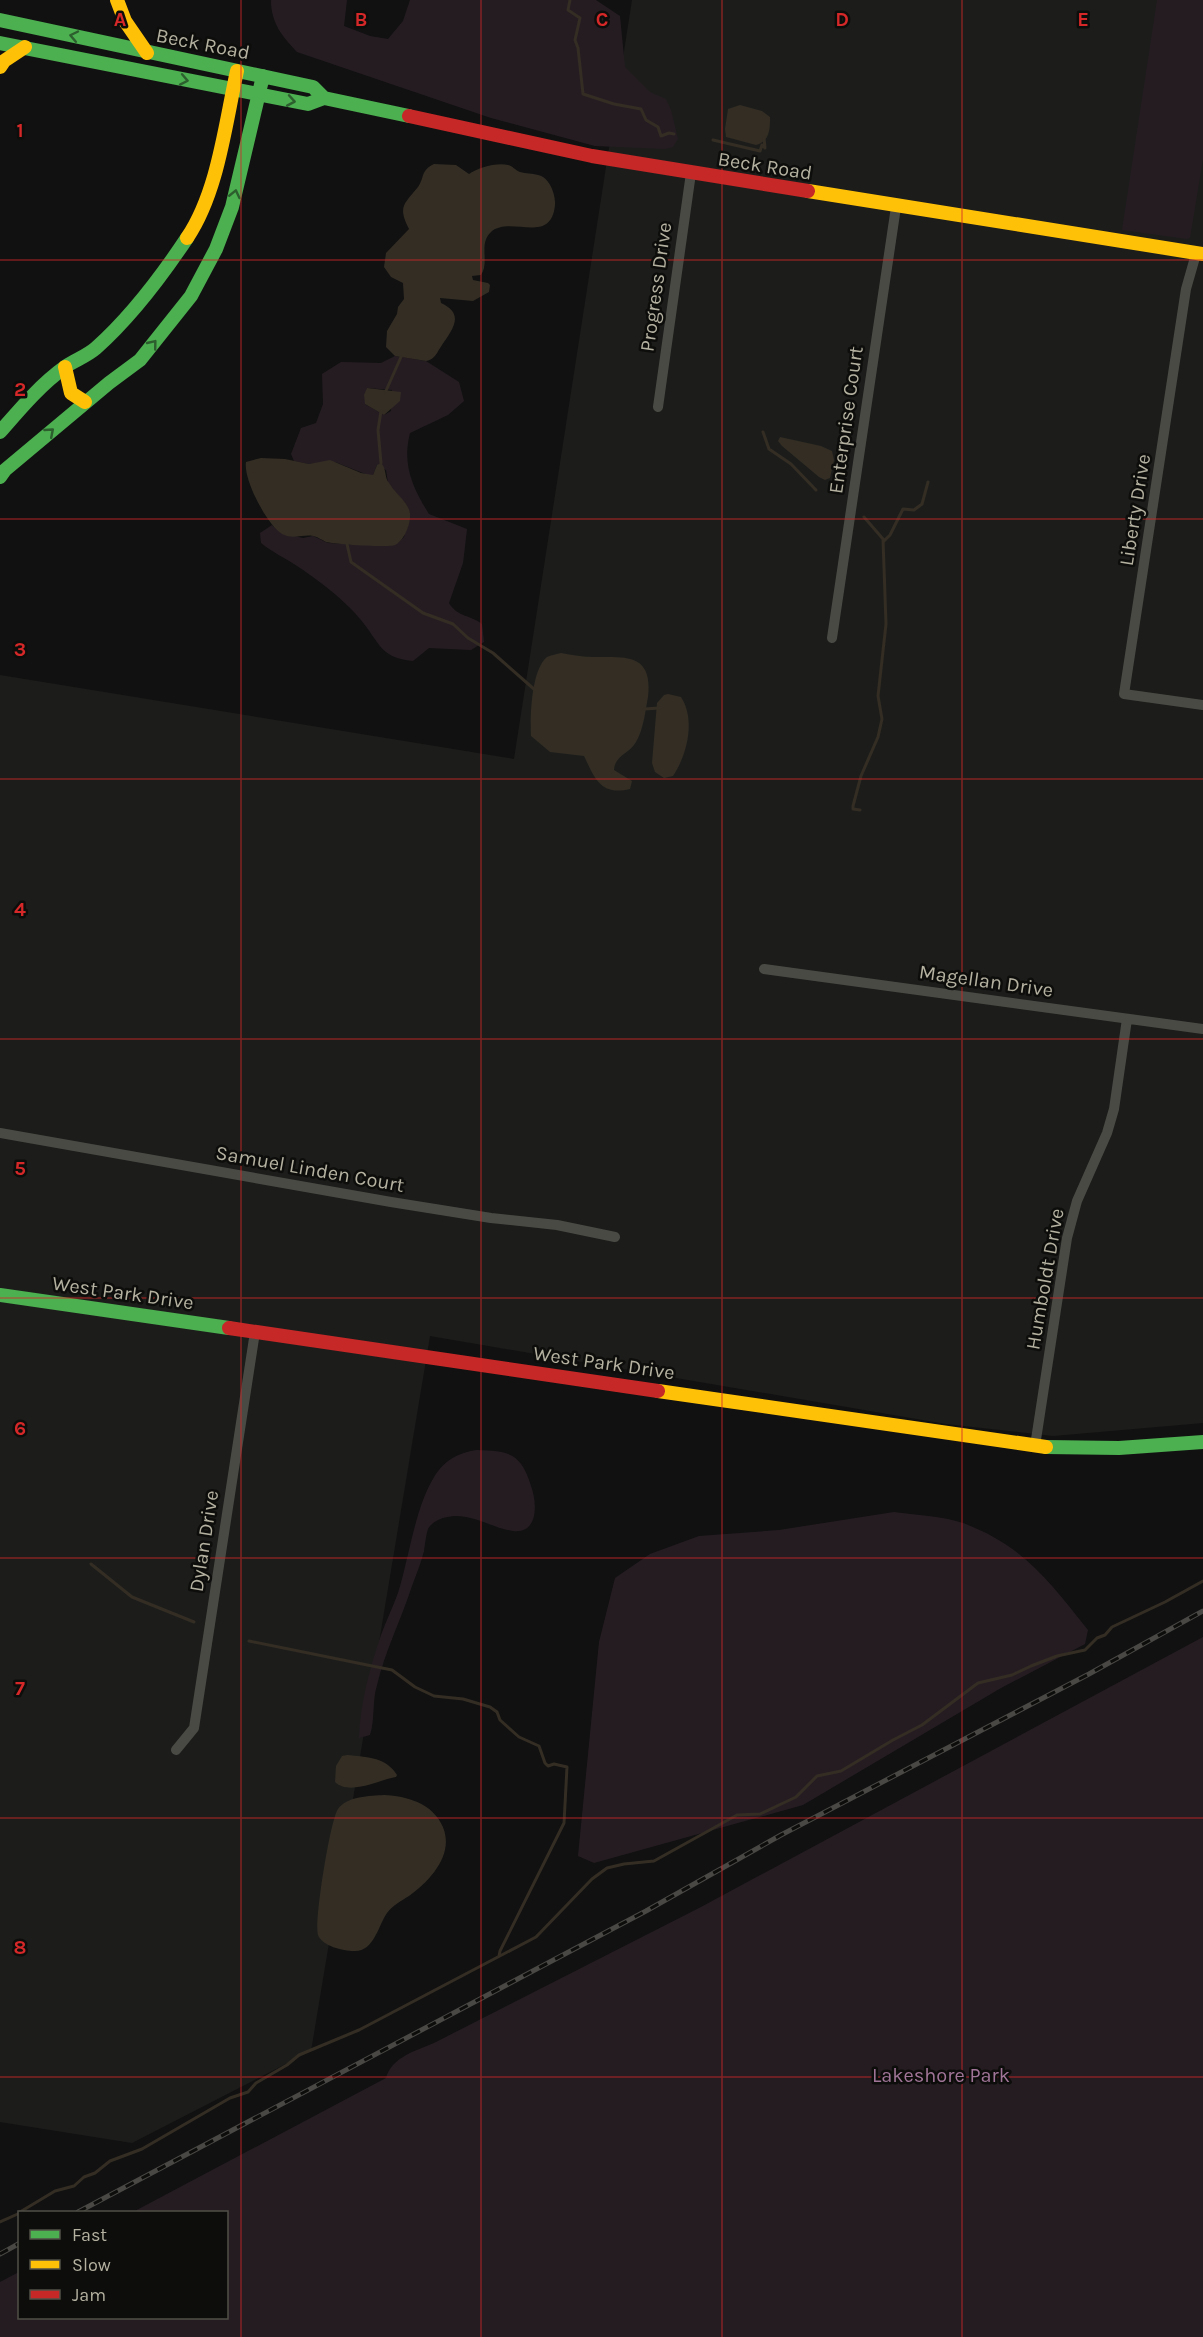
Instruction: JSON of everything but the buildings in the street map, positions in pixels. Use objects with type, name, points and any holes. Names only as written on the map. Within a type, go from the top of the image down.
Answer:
[{"type":"main road","points":[[117,0],[127,24],[147,52]]},
{"type":"main road","name":"Beck Road","points":[[0,20],[313,87],[324,98],[592,156],[896,207],[1200,254]]},
{"type":"main road","name":"Beck Road","points":[[0,43],[309,104],[324,98]]},
{"type":"main road","points":[[0,67],[4,61],[25,47]]},
{"type":"main road","points":[[0,432],[21,407],[65,367],[94,349],[117,327],[161,277],[194,228],[212,185],[237,71]]},
{"type":"main road","points":[[2,468],[140,360],[191,297],[216,249],[232,207],[263,76]]},
{"type":"main road","points":[[65,367],[71,393],[85,402]]},
{"type":"main road","name":"West Park Drive","points":[[0,1295],[1035,1446],[1120,1450],[1203,1443]]},
{"type":"street","name":"Progress Drive","points":[[658,407],[691,173]]},
{"type":"street","name":"Enterprise Court","points":[[832,638],[896,207]]},
{"type":"street","name":"Liberty Drive","points":[[1200,254],[1186,289],[1124,694],[1203,705]]},
{"type":"street","name":"Magellan Drive","points":[[764,969],[1203,1029]]},
{"type":"street","name":"Humboldt Drive","points":[[1035,1446],[1067,1238],[1077,1202],[1107,1133],[1114,1109],[1127,1018]]},
{"type":"street","name":"Samuel Linden Court","points":[[0,1133],[391,1202],[491,1218],[557,1225],[615,1237]]},
{"type":"street","name":"Dylan Drive","points":[[177,1750],[194,1728],[255,1332]]},
{"type":"shaded area","points":[[632,0],[1203,0],[1203,1423],[1053,1436],[946,1424],[430,1336],[311,2051],[132,2143],[0,2122],[0,675],[514,759]]},
{"type":"shaded area","points":[[740,105],[762,111],[770,117],[767,138],[761,143],[756,145],[726,137],[728,109]]},
{"type":"shaded area","points":[[434,164],[456,165],[469,174],[487,166],[503,164],[520,172],[542,176],[551,187],[555,205],[552,217],[546,224],[529,228],[508,226],[491,232],[485,242],[485,264],[481,275],[472,276],[473,280],[488,283],[489,292],[473,301],[440,298],[441,303],[453,312],[455,322],[436,355],[426,361],[395,356],[386,347],[387,331],[404,299],[403,283],[391,277],[384,267],[386,253],[409,229],[404,216],[404,206],[418,187],[425,172]]},
{"type":"shaded area","points":[[367,388],[401,392],[400,401],[384,415],[365,404],[364,395]]},
{"type":"shaded area","points":[[780,437],[821,446],[832,451],[834,460],[830,478],[825,480],[819,477],[782,446],[778,441]]},
{"type":"shaded area","points":[[261,458],[285,459],[309,464],[330,460],[361,473],[373,475],[377,465],[381,463],[387,481],[409,509],[409,522],[404,536],[395,545],[382,546],[331,543],[313,536],[290,537],[282,534],[263,512],[248,479],[246,462]]},
{"type":"shaded area","points":[[561,653],[635,660],[646,672],[648,697],[641,731],[633,746],[617,761],[614,770],[632,781],[630,789],[620,791],[606,788],[600,784],[584,756],[550,752],[531,736],[533,694],[538,672],[547,657]]},
{"type":"shaded area","points":[[668,694],[681,697],[686,706],[689,727],[686,748],[678,768],[673,776],[664,778],[655,772],[652,763],[657,703]]},
{"type":"shaded area","points":[[342,1756],[382,1761],[397,1775],[364,1786],[348,1788],[341,1786],[335,1782],[336,1766]]},
{"type":"shaded area","points":[[384,1795],[413,1800],[432,1812],[443,1828],[446,1839],[445,1850],[435,1871],[427,1880],[387,1913],[371,1943],[361,1950],[339,1949],[320,1939],[317,1926],[324,1872],[335,1817],[338,1809],[347,1801]]},
{"type":"green space","points":[[271,0],[347,0],[344,26],[370,36],[388,39],[403,21],[410,0],[596,0],[620,16],[625,67],[650,92],[666,99],[678,139],[673,147],[665,149],[595,146],[491,118],[297,52],[278,29],[273,16]]},
{"type":"green space","points":[[1157,0],[1203,0],[1203,159],[1190,238],[1187,239],[1122,230]]},
{"type":"green space","points":[[395,356],[426,361],[459,382],[464,401],[448,415],[410,433],[407,455],[413,485],[429,514],[467,529],[463,563],[449,603],[456,611],[482,624],[484,642],[471,650],[429,648],[413,661],[394,657],[382,648],[355,613],[339,598],[305,571],[261,543],[260,533],[272,525],[281,533],[303,538],[313,536],[328,543],[386,546],[398,543],[404,537],[410,513],[388,483],[386,470],[377,465],[373,475],[368,475],[335,462],[309,464],[294,461],[291,454],[301,428],[316,423],[323,404],[322,374],[341,362],[381,363]],"holes":[[[367,388],[392,390],[391,411],[384,415],[365,404]]]},
{"type":"green space","points":[[477,1450],[498,1451],[518,1460],[531,1486],[535,1508],[532,1522],[521,1531],[513,1531],[476,1519],[457,1516],[438,1520],[430,1526],[420,1564],[380,1672],[375,1691],[370,1735],[359,1738],[361,1712],[369,1673],[398,1593],[421,1505],[437,1473],[446,1463],[463,1453]]},
{"type":"green space","points":[[894,1512],[938,1517],[963,1523],[984,1532],[1019,1554],[1047,1581],[1088,1630],[1085,1644],[1001,1688],[803,1805],[594,1863],[578,1856],[599,1642],[615,1578],[650,1554],[699,1536],[779,1530]]},
{"type":"green space","name":"Lakeshore Park","points":[[1203,1637],[1203,2337],[0,2337],[0,2282],[18,2273],[18,2319],[228,2319],[228,2211],[135,2211],[386,2078],[393,2065],[412,2052],[434,2043],[701,1907]]},
{"type":"waterway","points":[[570,0],[568,10],[580,18],[575,40],[583,94],[614,104],[641,109],[646,120],[658,127],[661,136],[674,134]]},
{"type":"waterway","points":[[713,140],[760,151],[762,145],[765,148],[764,138]]},
{"type":"waterway","points":[[385,393],[401,357]]},
{"type":"waterway","points":[[381,411],[378,430],[381,463]]},
{"type":"waterway","points":[[763,432],[769,449],[791,464],[816,490]]},
{"type":"waterway","points":[[884,541],[890,535],[903,509],[914,510],[922,504],[928,482]]},
{"type":"waterway","points":[[860,810],[853,809],[853,806],[861,776],[878,737],[882,719],[878,696],[886,624],[883,539],[864,517]]},
{"type":"waterway","points":[[347,544],[351,562],[423,613],[453,624],[468,638],[493,653],[535,690]]},
{"type":"waterway","points":[[644,709],[660,708]]},
{"type":"waterway","points":[[91,1564],[132,1597],[194,1622]]},
{"type":"waterway","points":[[22,2211],[55,2191],[74,2186],[110,2161],[142,2149],[230,2098],[248,2092],[256,2083],[287,2065],[299,2055],[359,2030],[536,1937],[592,1879],[607,1868],[654,1861],[737,1815],[760,1814],[796,1797],[817,1776],[841,1771],[922,1725],[978,1683],[1012,1675],[1057,1656],[1085,1650],[1112,1627],[1203,1581]]},
{"type":"waterway","points":[[249,1641],[392,1670],[415,1687],[434,1696],[463,1699],[490,1707],[497,1712],[500,1720],[519,1737],[539,1746],[548,1766],[554,1764],[567,1767],[564,1823],[499,1956]]},
{"type":"waterway","points":[[0,2222],[18,2214]]},
{"type":"railway","points":[[80,2211],[646,1911],[781,1835],[1089,1674],[1203,1611]]},
{"type":"railway","points":[[0,2254],[18,2244]]},
{"type":"traffic: fast","points":[[0,20],[313,87],[324,98],[409,116]]},
{"type":"traffic: fast","points":[[0,43],[308,104],[324,98]]},
{"type":"traffic: fast","points":[[0,477],[5,470],[109,383],[140,360],[191,296],[216,249],[232,207],[263,76]]},
{"type":"traffic: fast","points":[[0,432],[47,382],[65,367],[92,351],[122,323],[156,282],[187,238]]},
{"type":"traffic: fast","points":[[0,1295],[229,1328]]},
{"type":"traffic: fast","points":[[1046,1447],[1119,1448],[1203,1442]]},
{"type":"traffic: slow","points":[[117,0],[125,21],[147,53]]},
{"type":"traffic: slow","points":[[0,67],[4,61],[25,47]]},
{"type":"traffic: slow","points":[[187,238],[198,220],[213,179],[237,71]]},
{"type":"traffic: slow","points":[[808,191],[1203,254]]},
{"type":"traffic: slow","points":[[65,367],[71,393],[85,402]]},
{"type":"traffic: slow","points":[[658,1391],[1046,1447]]},
{"type":"traffic: jam","points":[[409,116],[592,156],[808,191]]},
{"type":"traffic: jam","points":[[229,1328],[658,1391]]}]
